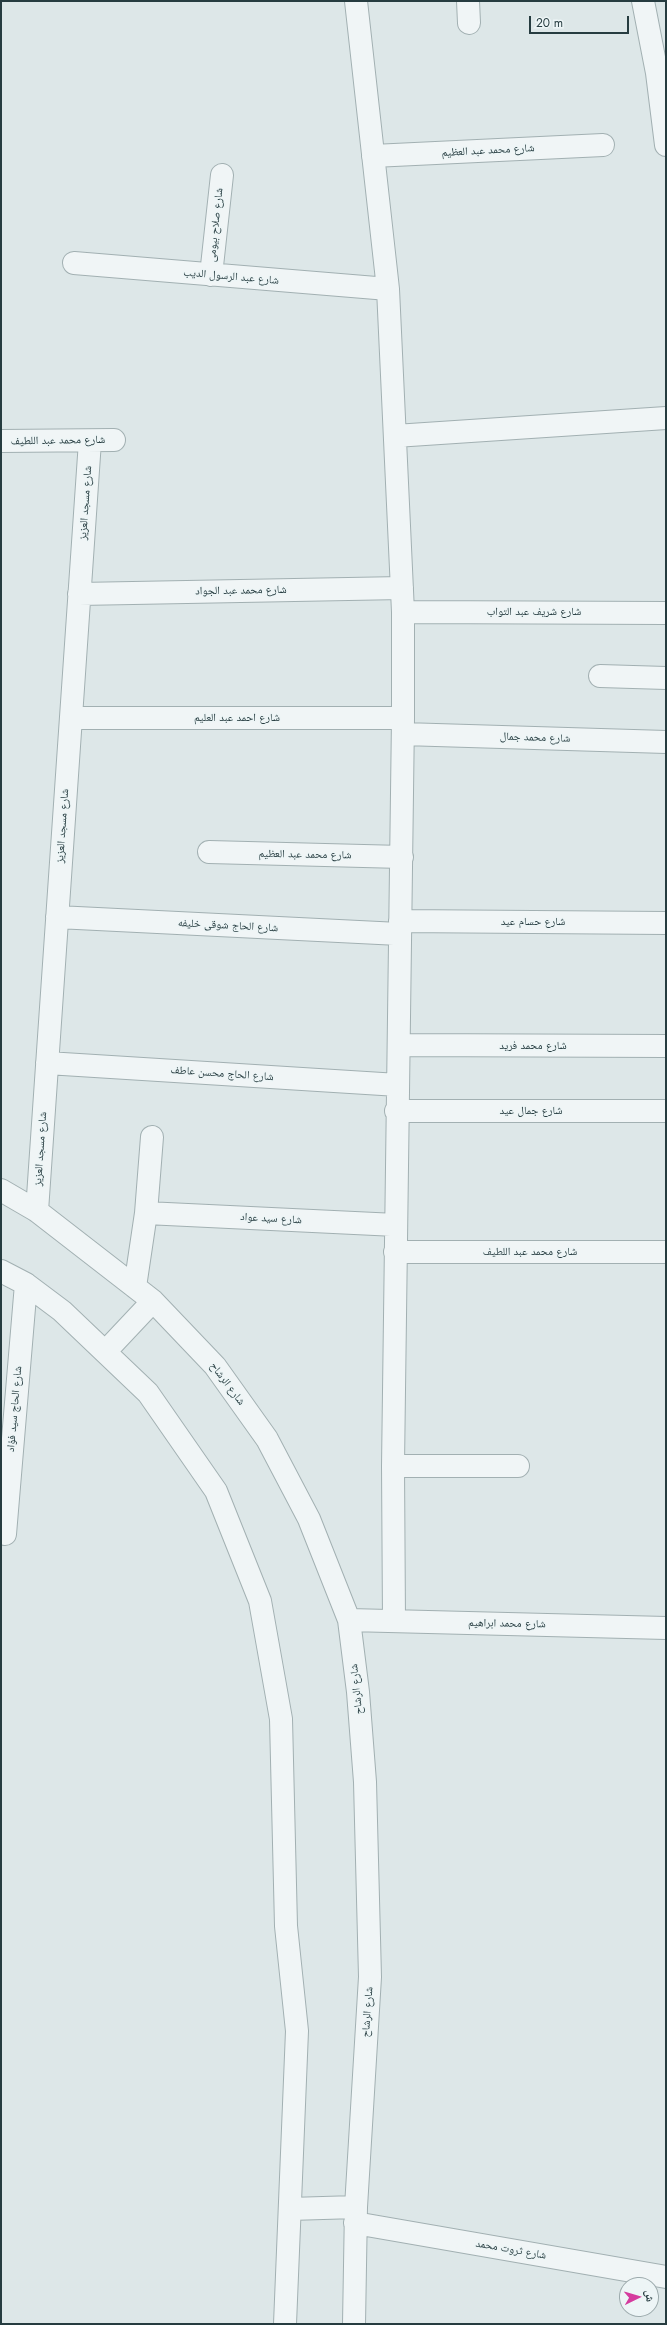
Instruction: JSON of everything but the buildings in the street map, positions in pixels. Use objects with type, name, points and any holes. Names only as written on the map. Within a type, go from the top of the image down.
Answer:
[{"type":"street","points":[[356,1],[388,289],[403,612],[402,857],[399,1045],[396,1111],[393,1466],[394,1621]]},
{"type":"street","points":[[468,1],[469,24]]},
{"type":"street","points":[[644,1],[662,74],[666,145]]},
{"type":"street","name":"شارع محمد عبد العظيم","points":[[373,156],[604,145]]},
{"type":"street","name":"شارع صلاح بيومى","points":[[211,275],[222,175]]},
{"type":"street","name":"شارع عبد الرسول الديب","points":[[74,263],[388,289]]},
{"type":"street","points":[[395,436],[666,418]]},
{"type":"street","name":"شارع محمد عبد اللطيف","points":[[1,441],[114,440]]},
{"type":"street","name":"شارع مسجد العزيز","points":[[37,1211],[90,441]]},
{"type":"street","name":"شارع محمد عبد الجواد","points":[[79,594],[402,588]]},
{"type":"street","name":"شارع شريف عبد التواب","points":[[403,612],[666,613]]},
{"type":"street","points":[[600,676],[666,678]]},
{"type":"street","name":"شارع احمد عبد العليم","points":[[71,718],[403,726]]},
{"type":"street","name":"شارع محمد جمال","points":[[403,726],[666,742]]},
{"type":"street","name":"شارع محمد عبد العظيم","points":[[209,852],[402,857]]},
{"type":"street","name":"شارع الحاج شوقى خليفه","points":[[57,917],[400,928]]},
{"type":"street","name":"شارع حسام عيد","points":[[400,928],[666,923]]},
{"type":"street","name":"شارع محمد فريد","points":[[399,1045],[666,1046]]},
{"type":"street","name":"شارع الحاج محسن عاطف","points":[[47,1063],[398,1084]]},
{"type":"street","name":"شارع جمال عيد","points":[[396,1111],[666,1111]]},
{"type":"street","points":[[135,1287],[146,1213],[152,1137]]},
{"type":"street","name":"شارع الرشاح","points":[[1,1190],[37,1211],[135,1287],[149,1306],[215,1366],[267,1440],[309,1519],[349,1620],[358,1692],[364,1782],[370,1977],[355,2215],[354,2324]]},
{"type":"street","name":"شارع سيد عواد","points":[[146,1213],[396,1225]]},
{"type":"street","name":"شارع محمد عبد اللطيف","points":[[395,1252],[666,1252]]},
{"type":"street","points":[[1,1271],[26,1284],[62,1311],[112,1344],[216,1491],[260,1601],[281,1719],[286,1926],[297,2031],[284,2324]]},
{"type":"street","name":"شارع الحاج سيد فؤاد","points":[[5,1534],[5,1479],[9,1381],[26,1284]]},
{"type":"street","points":[[112,1344],[149,1306]]},
{"type":"street","points":[[393,1466],[518,1466]]},
{"type":"street","name":"شارع محمد ابراهيم","points":[[349,1620],[666,1628]]},
{"type":"street","name":"شارع ثروت محمد","points":[[290,2208],[355,2215],[666,2277]]}]
